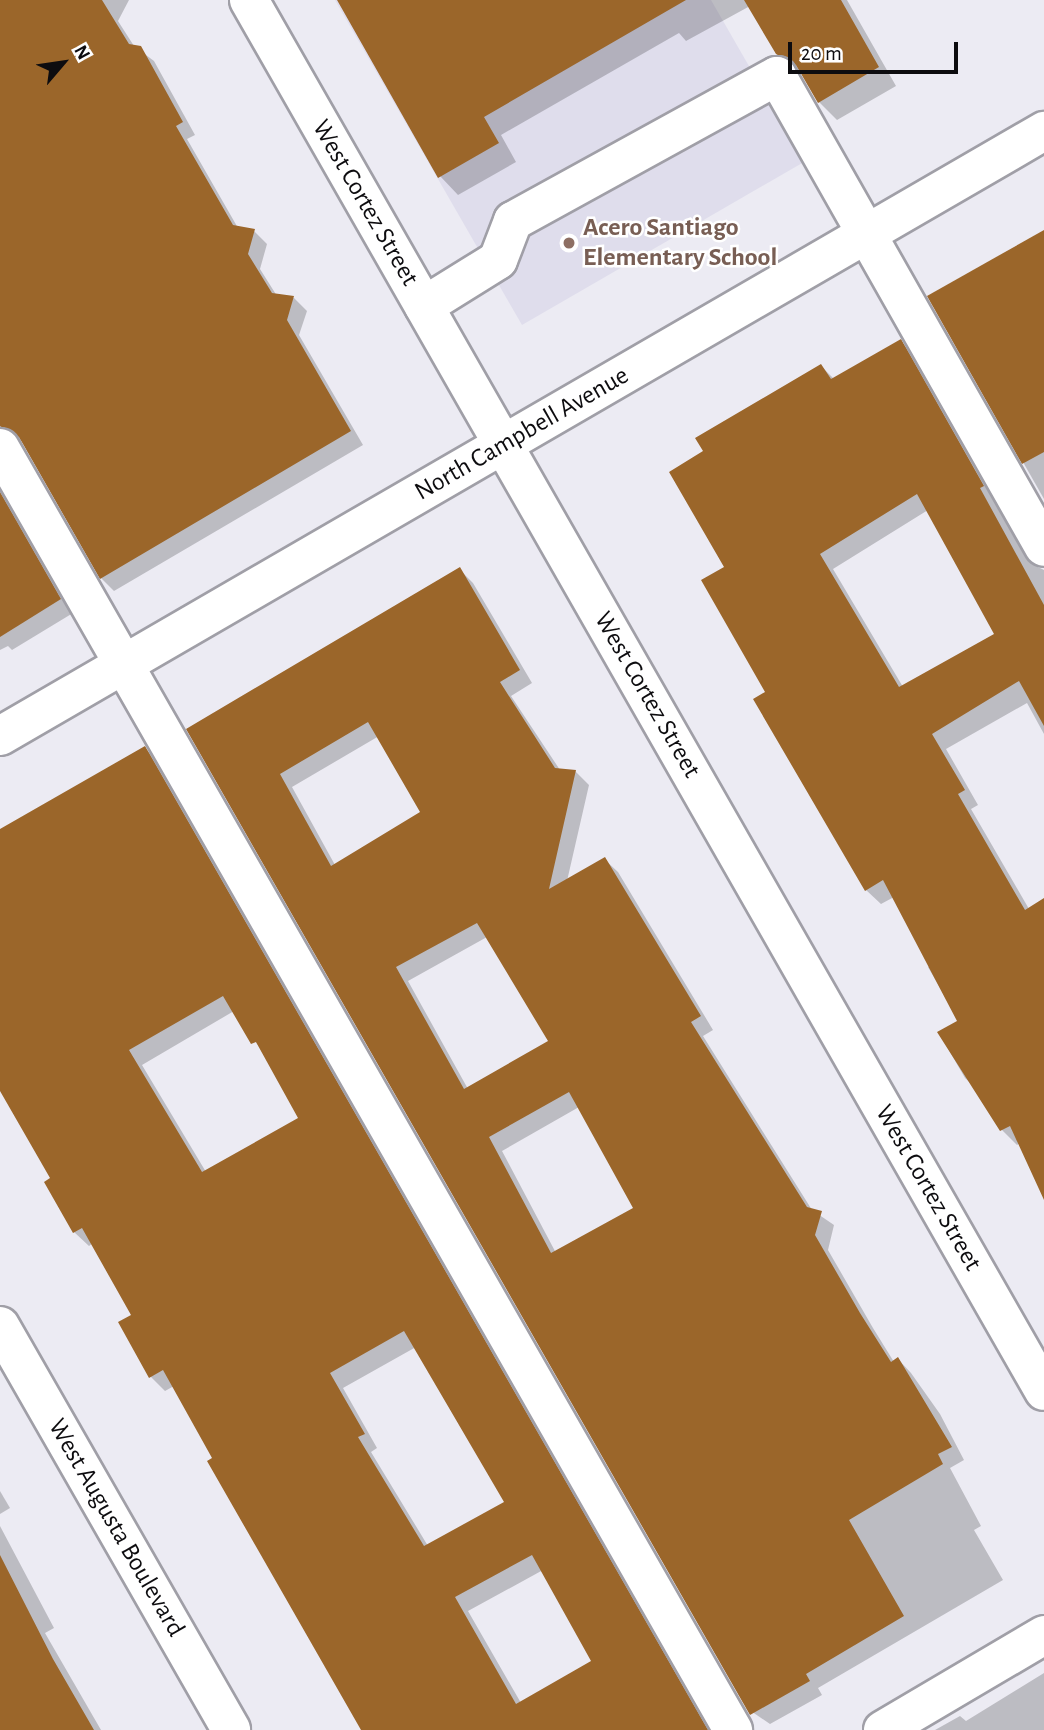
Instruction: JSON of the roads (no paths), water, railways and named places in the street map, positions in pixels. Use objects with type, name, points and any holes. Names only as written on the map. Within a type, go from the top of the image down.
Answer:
[{"type":"street","name":"West Cortez Street","points":[[250,0],[1044,1391]]},
{"type":"street","points":[[424,306],[498,260],[513,221],[777,75],[864,235],[1044,547]]},
{"type":"street","name":"North Campbell Avenue","points":[[0,736],[1044,131]]},
{"type":"street","points":[[0,448],[733,1730]]},
{"type":"street","name":"West Augusta Boulevard","points":[[0,1326],[231,1730]]},
{"type":"street","points":[[883,1730],[1044,1635]]},
{"type":"place","name":"Acero Santiago Elementary School","points":[[569,243]]}]
